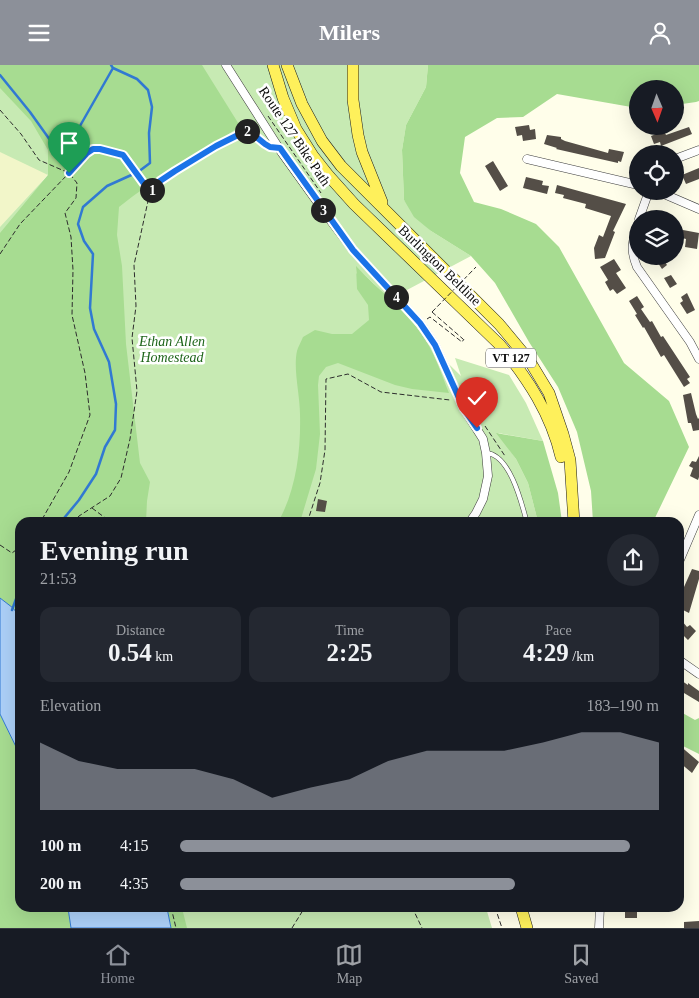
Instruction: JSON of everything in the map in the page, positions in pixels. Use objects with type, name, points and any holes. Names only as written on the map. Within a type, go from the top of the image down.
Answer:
[{"type":"main road","name":"Burlington Beltline","points":[[273,65],[283,99],[296,129],[328,175],[354,204],[490,333],[516,363],[530,384],[551,424],[572,495]]},
{"type":"main road","name":"Burlington Beltline","points":[[287,65],[302,105],[322,141],[341,166],[499,324],[529,360],[548,393],[563,434],[570,460],[574,517]]},
{"type":"main road","points":[[353,65],[353,100],[358,135],[377,193],[386,211]]},
{"type":"main road","points":[[522,912],[527,928]]},
{"type":"street","points":[[226,65],[280,148],[353,250],[420,323],[438,351],[461,401],[480,433],[486,453],[488,476],[483,499],[473,517]]},
{"type":"street","points":[[684,156],[699,150]]},
{"type":"street","points":[[527,159],[629,183]]},
{"type":"street","points":[[678,200],[699,209]]},
{"type":"street","points":[[636,265],[690,342],[699,359]]},
{"type":"street","points":[[684,550],[699,515]]},
{"type":"street","points":[[684,664],[699,674]]},
{"type":"street","points":[[599,928],[600,912]]},
{"type":"lane","points":[[486,453],[491,453],[501,461],[515,483],[525,517]]},
{"type":"path","points":[[0,110],[21,134],[39,160],[69,173],[77,183],[76,198],[66,213],[71,237],[73,270],[72,315],[85,373],[90,415],[69,472],[43,517]]},
{"type":"path","name":"Route 127 Bike Path","points":[[267,114],[322,194]]},
{"type":"path","points":[[78,517],[110,496],[121,478],[130,439],[137,391],[132,338],[136,307],[134,265],[150,192],[160,181],[175,171],[216,146],[246,131],[249,131],[270,147],[280,148]]},
{"type":"path","points":[[0,254],[20,224],[93,149],[123,155],[150,192]]},
{"type":"path","points":[[430,325],[426,319],[430,317],[462,342],[464,339],[432,312],[476,267]]},
{"type":"path","points":[[309,517],[320,483],[324,450],[326,379],[348,374],[381,392],[461,401]]},
{"type":"path","points":[[92,508],[104,517]]},
{"type":"path","points":[[0,545],[12,553],[15,551]]},
{"type":"path","points":[[172,912],[176,928]]},
{"type":"path","points":[[292,928],[302,912]]},
{"type":"path","points":[[414,912],[422,928]]},
{"type":"path","points":[[497,912],[502,928]]},
{"type":"green space","name":"Ethan Allen Homestead","points":[[0,65],[428,65],[426,87],[406,125],[402,150],[404,200],[431,231],[471,256],[390,299],[356,267],[356,273],[461,376],[455,358],[509,375],[526,403],[543,441],[498,433],[516,459],[528,483],[537,517],[15,517],[15,611],[0,598],[0,227],[48,175],[0,152]]},
{"type":"green space","points":[[0,65],[202,65],[240,126],[148,185],[119,207],[117,235],[122,266],[126,344],[140,463],[150,482],[146,517],[15,517],[15,611],[0,598],[0,233],[48,175],[48,150],[31,121],[0,88]]},
{"type":"green space","points":[[428,65],[699,65],[699,101],[696,102],[684,104],[684,80],[629,80],[629,107],[557,94],[523,117],[497,118],[465,137],[460,173],[474,202],[501,209],[536,224],[559,247],[624,363],[669,401],[689,447],[655,517],[593,517],[591,491],[577,432],[558,387],[495,283],[471,256],[431,231],[414,217],[404,200],[402,150],[406,125],[426,87]]},
{"type":"green space","points":[[0,88],[48,174],[0,233]]},
{"type":"green space","points":[[356,266],[407,315],[421,333],[433,355],[449,393],[395,385],[338,363],[326,367],[319,376],[318,385],[320,434],[316,469],[302,517],[280,517],[293,484],[300,442],[296,366],[297,349],[303,337],[315,330],[332,334],[352,334],[369,320],[368,305],[357,289]]},
{"type":"green space","points":[[496,433],[543,441],[558,493],[561,517],[537,517],[528,483],[516,459]]},
{"type":"green space","points":[[0,714],[15,745],[15,912],[69,912],[71,928],[0,928]]},
{"type":"green space","points":[[684,714],[695,720],[699,718],[699,754],[684,746]]},
{"type":"green space","points":[[168,912],[487,912],[492,928],[171,928]]},
{"type":"green space","points":[[168,912],[183,912],[187,928],[171,928]]},
{"type":"water","points":[[0,598],[15,611],[15,745],[0,714]]},
{"type":"water","points":[[69,912],[168,912],[171,928],[71,928]]},
{"type":"building","points":[[529,125],[530,130],[535,129],[536,139],[523,141],[522,135],[517,136],[515,127]]},
{"type":"building","points":[[689,127],[692,134],[664,145],[661,145],[660,142],[654,144],[651,136],[684,135],[684,129]]},
{"type":"building","points":[[547,135],[561,137],[565,141],[608,153],[609,149],[624,152],[621,162],[618,161],[618,163],[556,149],[544,144]]},
{"type":"building","points":[[493,161],[508,186],[500,191],[485,166]]},
{"type":"building","points":[[699,168],[699,179],[686,184],[684,174]]},
{"type":"building","points":[[526,177],[543,181],[542,185],[549,186],[547,194],[523,188]]},
{"type":"building","points":[[557,185],[626,204],[613,231],[615,232],[605,258],[595,259],[594,248],[599,235],[603,237],[611,216],[585,208],[586,204],[563,198],[564,195],[555,193]]},
{"type":"building","points":[[684,230],[699,233],[697,249],[685,247],[686,239],[684,238]]},
{"type":"building","points":[[614,259],[621,270],[616,273],[626,288],[617,294],[613,289],[610,291],[605,282],[608,280],[600,267]]},
{"type":"building","points":[[671,275],[677,284],[670,288],[664,278]]},
{"type":"building","points":[[687,293],[695,310],[687,314],[680,303],[683,301],[681,297]]},
{"type":"building","points":[[637,296],[644,307],[641,309],[650,322],[652,321],[661,337],[663,336],[690,377],[687,379],[690,383],[684,387],[664,355],[661,357],[635,315],[637,314],[629,301]]},
{"type":"building","points":[[691,393],[696,414],[699,418],[699,430],[693,431],[691,423],[688,423],[683,395]]},
{"type":"building","points":[[699,456],[698,480],[690,476],[693,468],[689,466],[692,461],[696,462]]},
{"type":"building","points":[[318,499],[327,501],[325,512],[316,511]]},
{"type":"building","points":[[692,569],[699,571],[699,579],[689,613],[684,610],[684,587]]},
{"type":"building","points":[[684,623],[687,627],[690,625],[696,631],[688,640],[684,636]]},
{"type":"building","points":[[684,682],[699,691],[699,702],[684,693]]},
{"type":"building","points":[[684,749],[699,762],[692,773],[684,766]]},
{"type":"building","points":[[625,912],[637,912],[637,918],[625,918]]},
{"type":"building","points":[[699,921],[699,928],[684,928],[684,922]]},
{"type":"waterway","points":[[65,517],[96,474],[105,447],[115,430],[116,404],[109,362],[94,329],[90,308],[93,254],[84,241],[78,224],[83,207],[107,186],[138,172],[150,163],[149,133],[152,107],[148,90],[137,79],[113,68],[111,65]]},
{"type":"waterway","points":[[0,75],[30,112],[60,154],[64,154],[113,68]]},
{"type":"waterway","points":[[12,610],[15,602]]},
{"type":"route","points":[[69,173],[87,153],[93,149],[100,149],[123,155],[150,192],[160,181],[175,171],[216,146],[246,131],[249,131],[270,147],[280,148],[353,250],[420,323],[435,345],[464,409],[477,428]]}]
